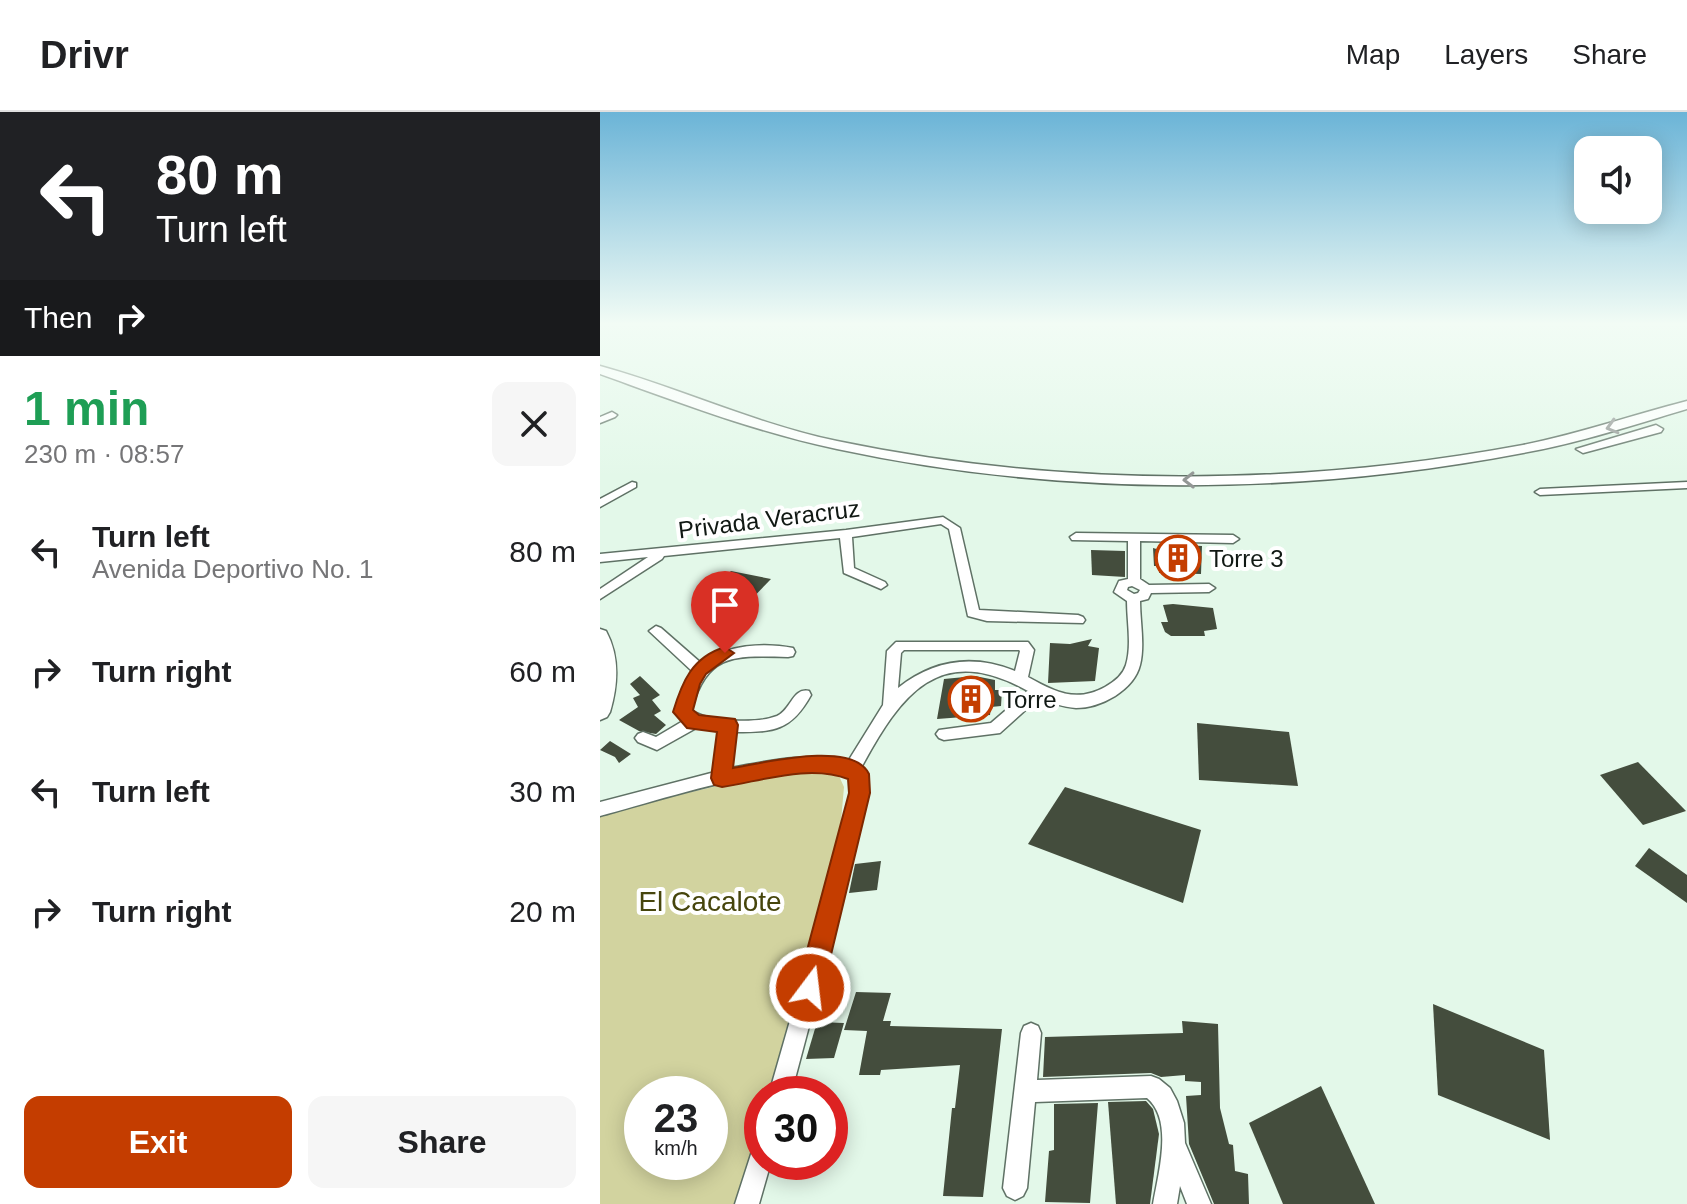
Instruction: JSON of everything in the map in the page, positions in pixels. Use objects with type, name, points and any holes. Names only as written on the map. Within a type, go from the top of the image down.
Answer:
[{"type":"highway","points":[[614,375],[737,419],[874,453],[991,469],[1175,480],[1323,475],[1407,466],[1563,440],[1687,405]]},
{"type":"highway","points":[[600,382],[726,428],[858,463],[981,481],[1184,494],[1277,490],[1411,477],[1524,461],[1613,442],[1687,419]]},
{"type":"main road","points":[[600,635],[608,668],[605,698],[600,712]]},
{"type":"street","points":[[600,420],[612,415]]},
{"type":"street","points":[[600,504],[632,485]]},
{"type":"street","points":[[1540,492],[1687,485]]},
{"type":"street","name":"Privada Veracruz","points":[[600,558],[846,534],[943,520],[954,528],[973,613],[1078,620]]},
{"type":"street","points":[[846,534],[848,570],[881,585]]},
{"type":"street","points":[[1076,537],[1233,539]]},
{"type":"street","points":[[1134,538],[1134,581]]},
{"type":"street","points":[[600,595],[662,554]]},
{"type":"street","points":[[1147,589],[1143,596],[1133,599],[1120,592],[1123,584],[1134,581],[1147,589],[1209,588]]},
{"type":"street","points":[[889,703],[922,678],[949,668],[986,667],[1037,691],[1073,703],[1090,701],[1119,685],[1130,674],[1134,660],[1133,599]]},
{"type":"street","points":[[656,631],[700,670]]},
{"type":"street","points":[[785,1076],[833,902],[859,793],[855,772],[889,703],[894,651],[901,645],[1023,645],[1027,650],[1020,681]]},
{"type":"street","points":[[694,722],[683,712],[691,683],[700,670],[725,653],[788,652]]},
{"type":"street","points":[[944,734],[995,729],[1037,691]]},
{"type":"street","points":[[643,738],[652,744],[662,742],[694,722],[728,725],[777,723],[791,715],[804,695]]},
{"type":"street","points":[[722,778],[728,725]]},
{"type":"street","points":[[600,809],[788,765],[827,765],[855,772]]},
{"type":"street","points":[[1015,1188],[1031,1033]]},
{"type":"street","points":[[1025,1091],[1151,1087],[1164,1094],[1171,1106],[1172,1141],[1165,1204]]},
{"type":"street","points":[[1172,1141],[1199,1204]]},
{"type":"street","points":[[747,1204],[754,1180]]},
{"type":"green space","name":"El Cacalote","points":[[797,771],[839,776],[844,787],[841,821],[781,1076],[744,1076],[744,1180],[750,1180],[742,1204],[600,1204],[600,813],[761,776]]},
{"type":"building","name":"Torre 3","points":[[1160,544],[1202,546],[1201,574],[1159,573],[1161,566],[1154,566],[1153,548],[1160,550]]},
{"type":"building","points":[[1091,550],[1125,551],[1125,577],[1092,575]]},
{"type":"building","points":[[731,571],[771,579],[745,606],[703,597]]},
{"type":"building","points":[[1163,605],[1213,608],[1217,629],[1204,631],[1205,636],[1171,636],[1165,632],[1161,622],[1168,622]]},
{"type":"building","name":"Torre","points":[[1092,639],[1088,646],[1099,648],[1095,681],[1048,683],[1050,643],[1070,644]]},
{"type":"building","points":[[640,676],[660,695],[652,700],[661,711],[654,715],[666,725],[656,734],[639,731],[619,720],[638,707],[633,698],[640,695],[630,684]]},
{"type":"building","name":"Torre","points":[[975,676],[995,680],[995,690],[1002,690],[1001,706],[991,707],[990,715],[937,719],[944,679]]},
{"type":"building","points":[[1197,723],[1289,732],[1298,786],[1199,780]]},
{"type":"building","points":[[610,741],[631,754],[619,763],[615,757],[600,750]]},
{"type":"building","points":[[1638,762],[1686,811],[1643,825],[1600,775]]},
{"type":"building","points":[[1065,787],[1201,830],[1183,903],[1028,844]]},
{"type":"building","points":[[1649,848],[1687,875],[1687,903],[1635,866]]},
{"type":"building","points":[[881,861],[877,890],[849,893],[855,864]]},
{"type":"building","points":[[856,992],[891,993],[883,1021],[891,1021],[890,1026],[1002,1029],[983,1197],[943,1196],[960,1065],[881,1070],[880,1075],[859,1075],[867,1031],[844,1030]]},
{"type":"building","points":[[1433,1004],[1544,1050],[1550,1140],[1438,1095]]},
{"type":"building","points":[[1182,1021],[1218,1024],[1220,1108],[1229,1144],[1233,1145],[1235,1171],[1248,1174],[1249,1204],[1214,1204],[1189,1144],[1186,1096],[1201,1095],[1201,1082],[1185,1081],[1185,1075],[1161,1077],[1151,1073],[1043,1077],[1045,1037],[1183,1033]]},
{"type":"building","points":[[817,1022],[844,1023],[834,1058],[806,1059]]},
{"type":"building","points":[[1321,1086],[1375,1204],[1283,1204],[1249,1123]]},
{"type":"building","points":[[1146,1101],[1153,1109],[1159,1134],[1150,1204],[1116,1204],[1108,1102]]},
{"type":"building","points":[[1098,1103],[1090,1203],[1045,1202],[1049,1151],[1054,1150],[1054,1104]]},
{"type":"place","name":"Torre 3","points":[[1178,558]]},
{"type":"place","name":"Torre","points":[[971,699]]},
{"type":"route","points":[[725,653],[700,670],[691,683],[683,712],[694,722],[728,725],[722,778],[806,764],[827,765],[859,774],[859,793],[810,988]]}]
